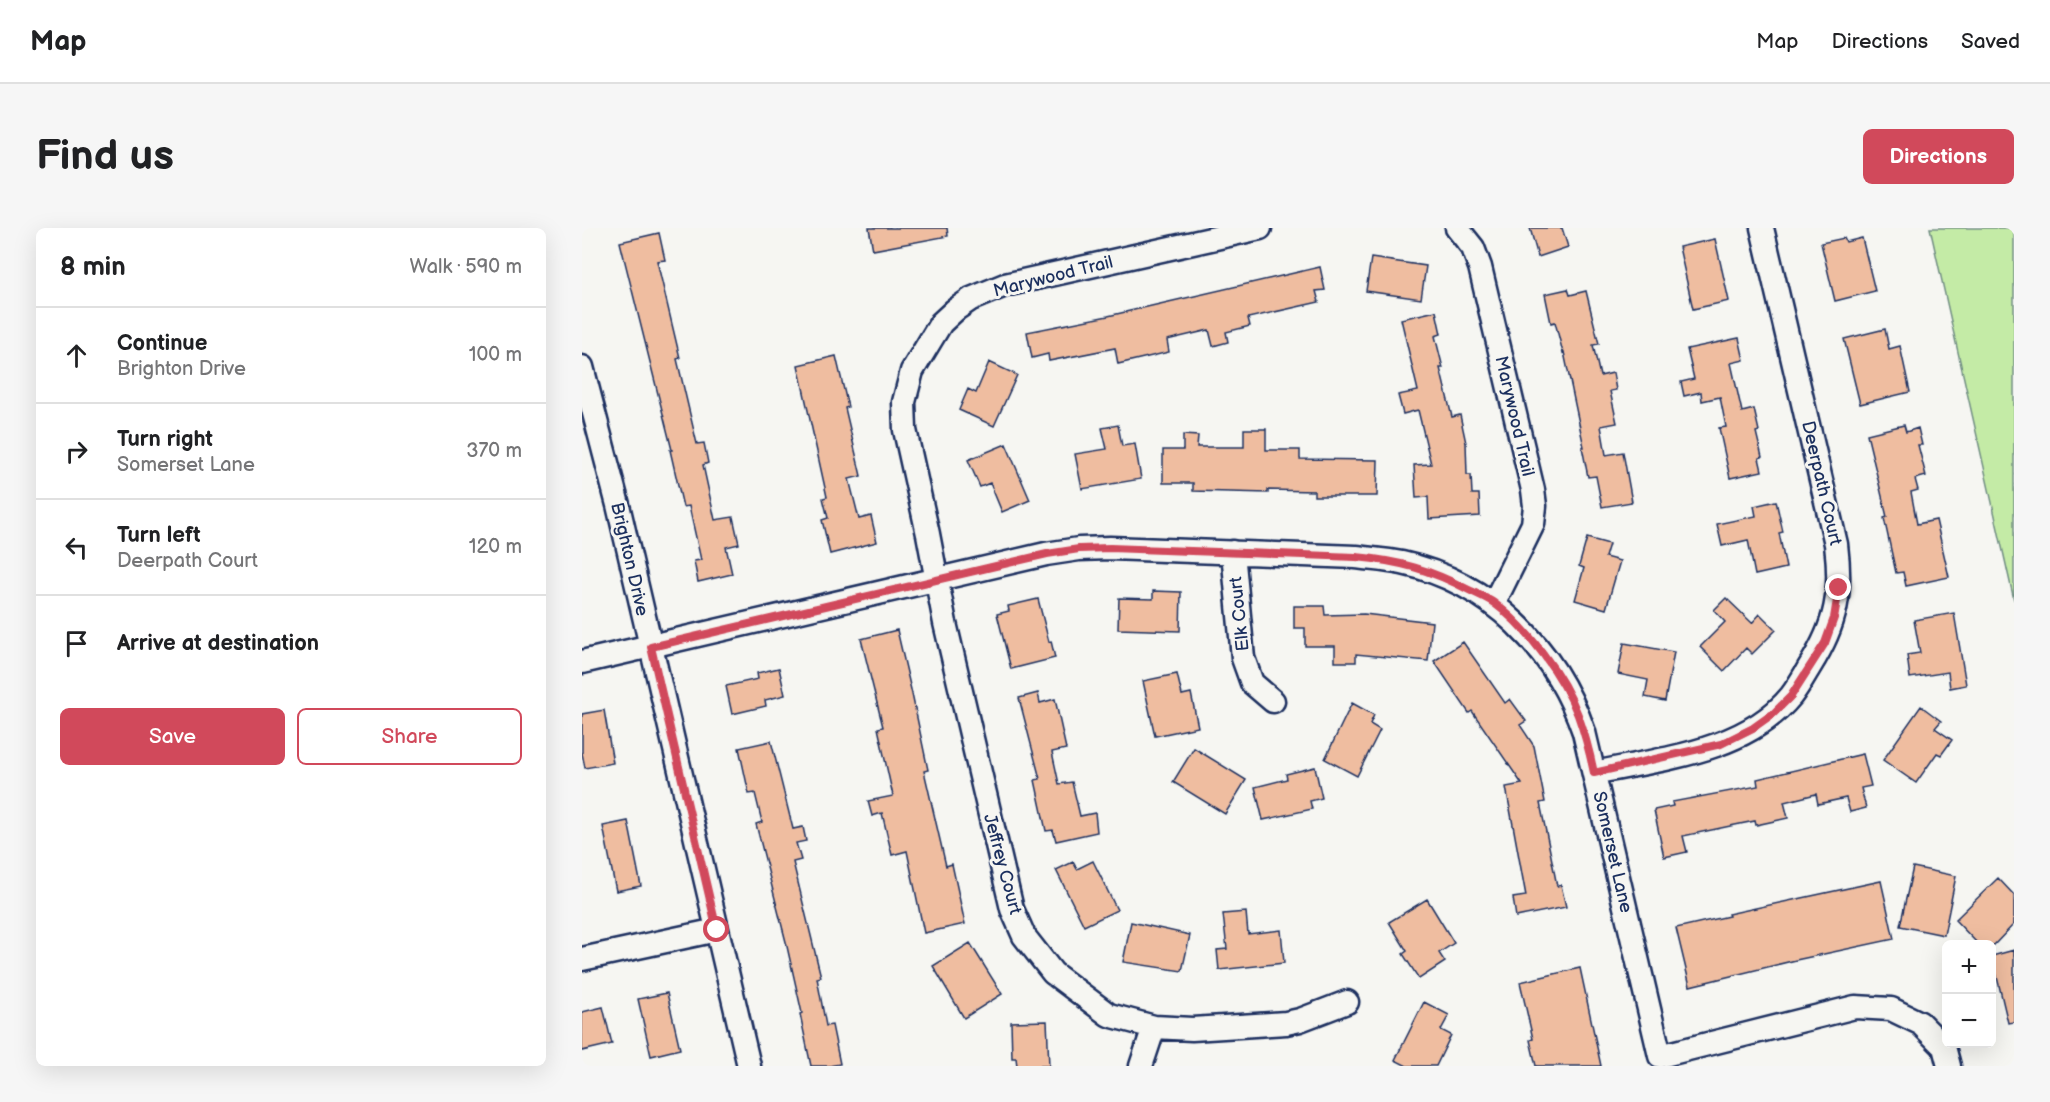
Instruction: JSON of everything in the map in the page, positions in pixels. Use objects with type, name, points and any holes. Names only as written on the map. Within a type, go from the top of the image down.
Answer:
[{"type":"street","name":"Marywood Trail","points":[[937,580],[905,430],[904,402],[912,371],[941,323],[971,299],[1005,285],[1260,228]]},
{"type":"street","name":"Marywood Trail","points":[[1457,228],[1473,248],[1480,267],[1533,490],[1533,524],[1494,603]]},
{"type":"street","name":"Deerpath Court","points":[[1594,773],[1701,750],[1721,744],[1753,728],[1774,713],[1791,696],[1825,643],[1834,618],[1839,588],[1836,544],[1762,228]]},
{"type":"street","name":"Brighton Drive","points":[[582,368],[618,505],[749,1066]]},
{"type":"street","name":"Somerset Lane","points":[[582,662],[1047,554],[1079,549],[1110,548],[1356,557],[1395,562],[1443,577],[1494,603],[1535,644],[1549,661],[1567,691],[1584,732],[1661,1061],[1855,1007],[1891,1009],[1920,1023],[1944,1047],[1949,1066]]},
{"type":"street","name":"Elk Court","points":[[1233,552],[1243,658],[1252,683],[1273,701]]},
{"type":"street","name":"Jeffrey Court","points":[[937,580],[1007,890],[1024,936],[1053,973],[1109,1015],[1154,1027],[1192,1029],[1286,1023],[1347,1002]]},
{"type":"street","points":[[582,959],[717,930]]},
{"type":"street","points":[[1141,1066],[1154,1027]]},
{"type":"green space","points":[[1930,228],[2014,228],[2014,600]]},
{"type":"building","points":[[869,228],[947,228],[948,236],[873,250]]},
{"type":"building","points":[[1530,228],[1562,228],[1568,247],[1538,257]]},
{"type":"building","points":[[659,233],[665,260],[657,261],[697,444],[704,443],[708,463],[703,465],[715,520],[733,517],[739,544],[726,547],[732,574],[698,582],[694,561],[701,560],[689,506],[683,507],[670,450],[672,450],[620,242]]},
{"type":"building","points":[[1844,238],[1846,242],[1862,238],[1875,291],[1835,301],[1821,243]]},
{"type":"building","points":[[1715,239],[1729,301],[1693,309],[1679,247]]},
{"type":"building","points":[[1371,258],[1426,266],[1421,299],[1366,291]]},
{"type":"building","points":[[1320,267],[1325,290],[1316,291],[1319,302],[1248,318],[1250,326],[1226,332],[1228,342],[1213,346],[1209,330],[1167,340],[1169,352],[1118,364],[1115,348],[1049,361],[1048,354],[1032,358],[1027,332],[1108,316]]},
{"type":"building","points":[[1568,289],[1570,295],[1586,291],[1599,344],[1593,345],[1600,376],[1613,373],[1616,390],[1610,391],[1617,423],[1601,426],[1606,455],[1623,452],[1632,502],[1602,507],[1596,476],[1588,477],[1564,352],[1555,322],[1551,323],[1545,294]]},
{"type":"building","points":[[1436,311],[1441,334],[1435,336],[1443,368],[1440,368],[1452,417],[1460,415],[1466,443],[1467,475],[1471,475],[1472,494],[1479,494],[1480,516],[1429,519],[1428,497],[1416,498],[1414,465],[1431,464],[1418,410],[1403,414],[1398,395],[1418,391],[1401,319]]},
{"type":"building","points":[[1885,329],[1889,349],[1900,346],[1910,392],[1860,404],[1844,339]]},
{"type":"building","points":[[1739,338],[1744,360],[1731,363],[1742,412],[1754,409],[1759,431],[1756,432],[1762,457],[1759,458],[1762,471],[1730,478],[1719,428],[1726,427],[1720,397],[1702,401],[1701,392],[1684,396],[1681,382],[1694,379],[1687,349]]},
{"type":"building","points":[[836,356],[861,476],[849,479],[859,519],[871,516],[877,542],[830,554],[822,520],[828,518],[823,498],[827,497],[798,365]]},
{"type":"building","points":[[989,362],[1017,375],[994,426],[959,410],[968,389],[976,393]]},
{"type":"building","points":[[1118,425],[1122,446],[1135,444],[1141,479],[1082,489],[1075,454],[1107,449],[1102,428]]},
{"type":"building","points":[[1904,425],[1906,432],[1918,428],[1922,445],[1918,445],[1926,476],[1915,479],[1918,490],[1911,492],[1917,524],[1936,520],[1949,577],[1906,586],[1903,572],[1896,573],[1884,518],[1887,517],[1867,434]]},
{"type":"building","points":[[1244,429],[1266,429],[1266,450],[1300,450],[1300,459],[1378,460],[1377,496],[1314,496],[1314,491],[1268,490],[1268,493],[1193,491],[1193,483],[1163,483],[1163,450],[1183,450],[1183,435],[1198,436],[1197,447],[1244,447]]},
{"type":"building","points":[[1006,444],[1030,500],[1002,512],[990,483],[980,487],[968,460]]},
{"type":"building","points":[[1776,501],[1783,532],[1779,533],[1786,568],[1755,575],[1748,540],[1722,546],[1717,524],[1756,516],[1754,506]]},
{"type":"building","points":[[1587,538],[1609,544],[1605,557],[1620,561],[1606,609],[1575,600],[1584,568],[1579,566]]},
{"type":"building","points":[[1153,591],[1181,592],[1180,631],[1118,629],[1119,598],[1153,599]]},
{"type":"building","points":[[1726,598],[1752,623],[1760,614],[1776,630],[1752,654],[1746,648],[1724,671],[1700,647],[1725,622],[1714,610]]},
{"type":"building","points":[[1038,599],[1055,658],[1011,669],[997,614],[1009,611],[1008,606]]},
{"type":"building","points":[[1294,606],[1324,606],[1325,615],[1364,614],[1432,622],[1428,661],[1356,654],[1356,662],[1335,662],[1335,646],[1305,646],[1305,628],[1294,628]]},
{"type":"building","points":[[1954,613],[1966,685],[1950,688],[1948,672],[1910,678],[1907,655],[1920,653],[1914,620]]},
{"type":"building","points":[[897,630],[928,770],[924,771],[946,866],[952,864],[965,924],[924,933],[907,851],[892,855],[882,813],[872,816],[868,801],[893,796],[878,728],[883,727],[861,639]]},
{"type":"building","points":[[1463,642],[1505,703],[1510,699],[1526,721],[1520,725],[1534,746],[1545,802],[1540,803],[1557,886],[1561,885],[1566,907],[1516,917],[1513,898],[1526,896],[1506,787],[1522,784],[1472,711],[1469,713],[1434,661]]},
{"type":"building","points":[[1624,643],[1674,652],[1665,701],[1645,697],[1648,680],[1618,674]]},
{"type":"building","points":[[779,668],[785,695],[765,700],[766,706],[732,714],[726,686],[758,679],[757,673]]},
{"type":"building","points":[[1177,674],[1182,695],[1191,693],[1198,727],[1155,736],[1143,681]]},
{"type":"building","points":[[1038,693],[1040,703],[1055,699],[1066,749],[1052,752],[1059,784],[1072,782],[1080,816],[1095,813],[1097,832],[1056,841],[1053,830],[1046,831],[1035,780],[1040,779],[1019,698]]},
{"type":"building","points":[[1352,703],[1374,715],[1370,724],[1380,730],[1357,776],[1325,759]]},
{"type":"building","points":[[1921,706],[1941,721],[1935,728],[1952,740],[1941,755],[1937,753],[1916,783],[1883,760]]},
{"type":"building","points":[[604,710],[613,763],[585,768],[582,753],[582,714]]},
{"type":"building","points":[[771,741],[793,829],[803,827],[806,841],[796,843],[801,860],[793,862],[821,977],[817,978],[826,1026],[832,1025],[840,1064],[811,1066],[786,942],[756,824],[762,822],[755,793],[749,794],[739,748]]},
{"type":"building","points":[[1194,748],[1246,780],[1225,814],[1173,782]]},
{"type":"building","points":[[1863,754],[1871,786],[1861,788],[1866,808],[1850,812],[1846,798],[1818,804],[1816,794],[1784,802],[1788,818],[1756,825],[1755,821],[1683,836],[1687,852],[1664,857],[1654,810],[1673,806],[1672,802],[1758,786],[1757,779]]},
{"type":"building","points":[[1315,767],[1322,798],[1310,801],[1312,809],[1263,820],[1255,787],[1287,779],[1286,774]]},
{"type":"building","points":[[628,821],[641,886],[616,891],[603,826]]},
{"type":"building","points":[[1093,861],[1117,910],[1084,926],[1056,870],[1073,862],[1077,869]]},
{"type":"building","points":[[1913,867],[1956,876],[1944,935],[1900,926]]},
{"type":"building","points":[[1998,878],[2014,895],[2014,924],[1996,943],[1996,940],[1974,940],[1955,920]]},
{"type":"building","points":[[1881,881],[1894,939],[1690,986],[1676,928],[1729,916],[1728,914]]},
{"type":"building","points":[[1427,899],[1454,943],[1439,953],[1445,962],[1419,979],[1403,954],[1407,951],[1389,922]]},
{"type":"building","points":[[1246,912],[1248,934],[1281,930],[1284,963],[1219,970],[1217,950],[1227,949],[1223,914]]},
{"type":"building","points":[[1131,922],[1190,935],[1182,971],[1123,962]]},
{"type":"building","points":[[970,943],[1002,994],[964,1018],[933,966]]},
{"type":"building","points":[[2014,950],[2014,1022],[2008,1023],[1996,973],[1996,955]]},
{"type":"building","points":[[1580,968],[1601,1066],[1536,1066],[1530,1040],[1533,1039],[1520,982]]},
{"type":"building","points":[[667,993],[680,1049],[651,1056],[638,999]]},
{"type":"building","points":[[1424,1002],[1449,1015],[1441,1030],[1451,1035],[1436,1066],[1407,1066],[1395,1060]]},
{"type":"building","points":[[603,1007],[612,1044],[582,1051],[582,1012]]},
{"type":"building","points":[[1047,1021],[1049,1066],[1017,1066],[1016,1058],[1012,1058],[1011,1022]]},
{"type":"route","points":[[717,930],[651,647],[1047,554],[1079,549],[1110,548],[1386,560],[1422,568],[1443,577],[1494,603],[1518,626],[1549,661],[1567,691],[1584,732],[1594,773],[1721,744],[1753,728],[1774,713],[1791,696],[1825,643],[1834,618],[1839,588]]}]
